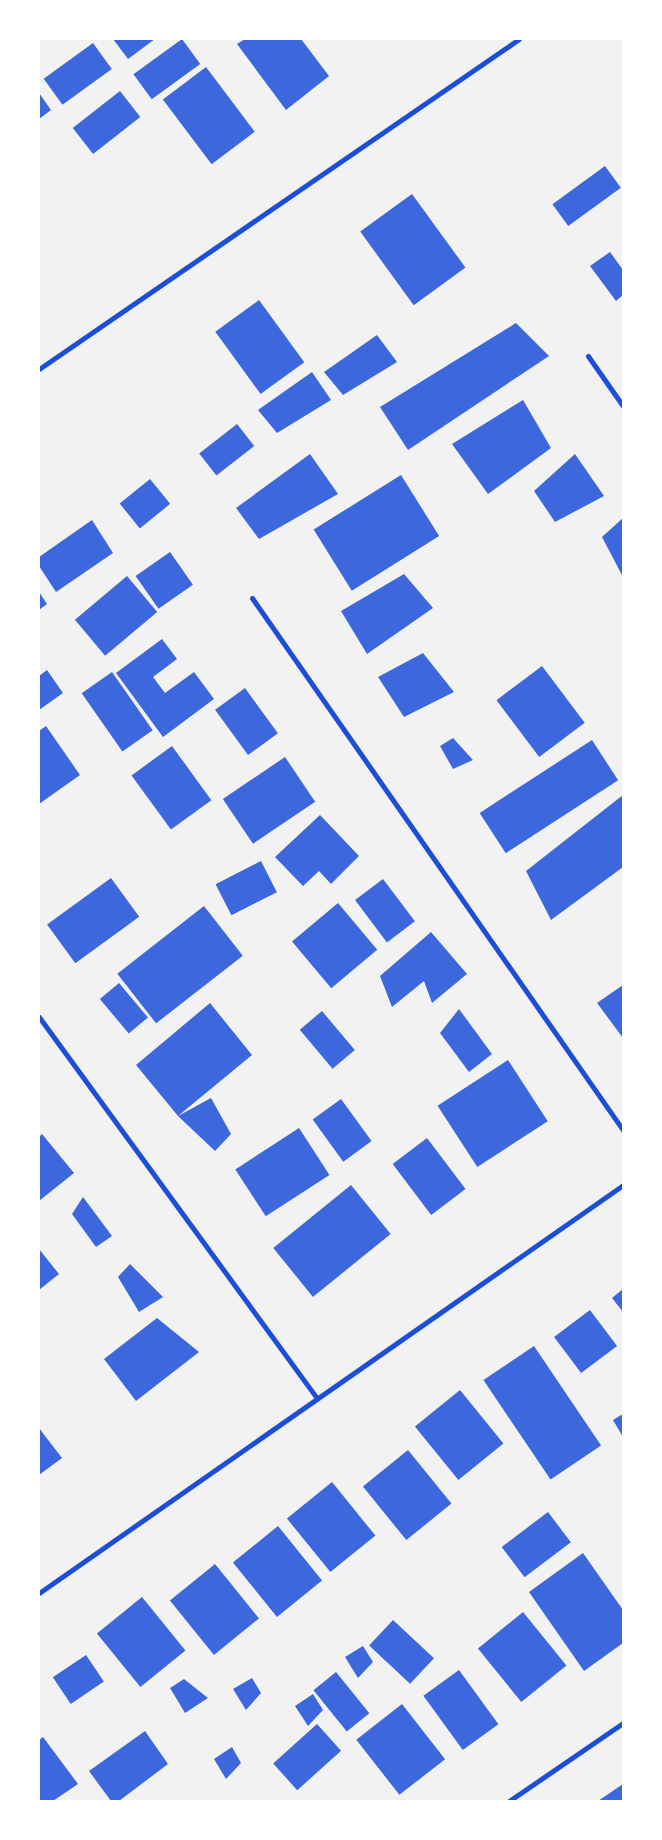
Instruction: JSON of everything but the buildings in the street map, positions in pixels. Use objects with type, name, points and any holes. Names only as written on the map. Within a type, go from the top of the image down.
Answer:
[{"type":"street","points":[[39,369],[519,39]]},
{"type":"street","points":[[588,356],[623,406]]},
{"type":"street","points":[[252,598],[623,1130]]},
{"type":"street","points":[[39,1017],[317,1398]]},
{"type":"street","points":[[39,1593],[623,1185]]},
{"type":"street","points":[[509,1801],[623,1723]]}]
